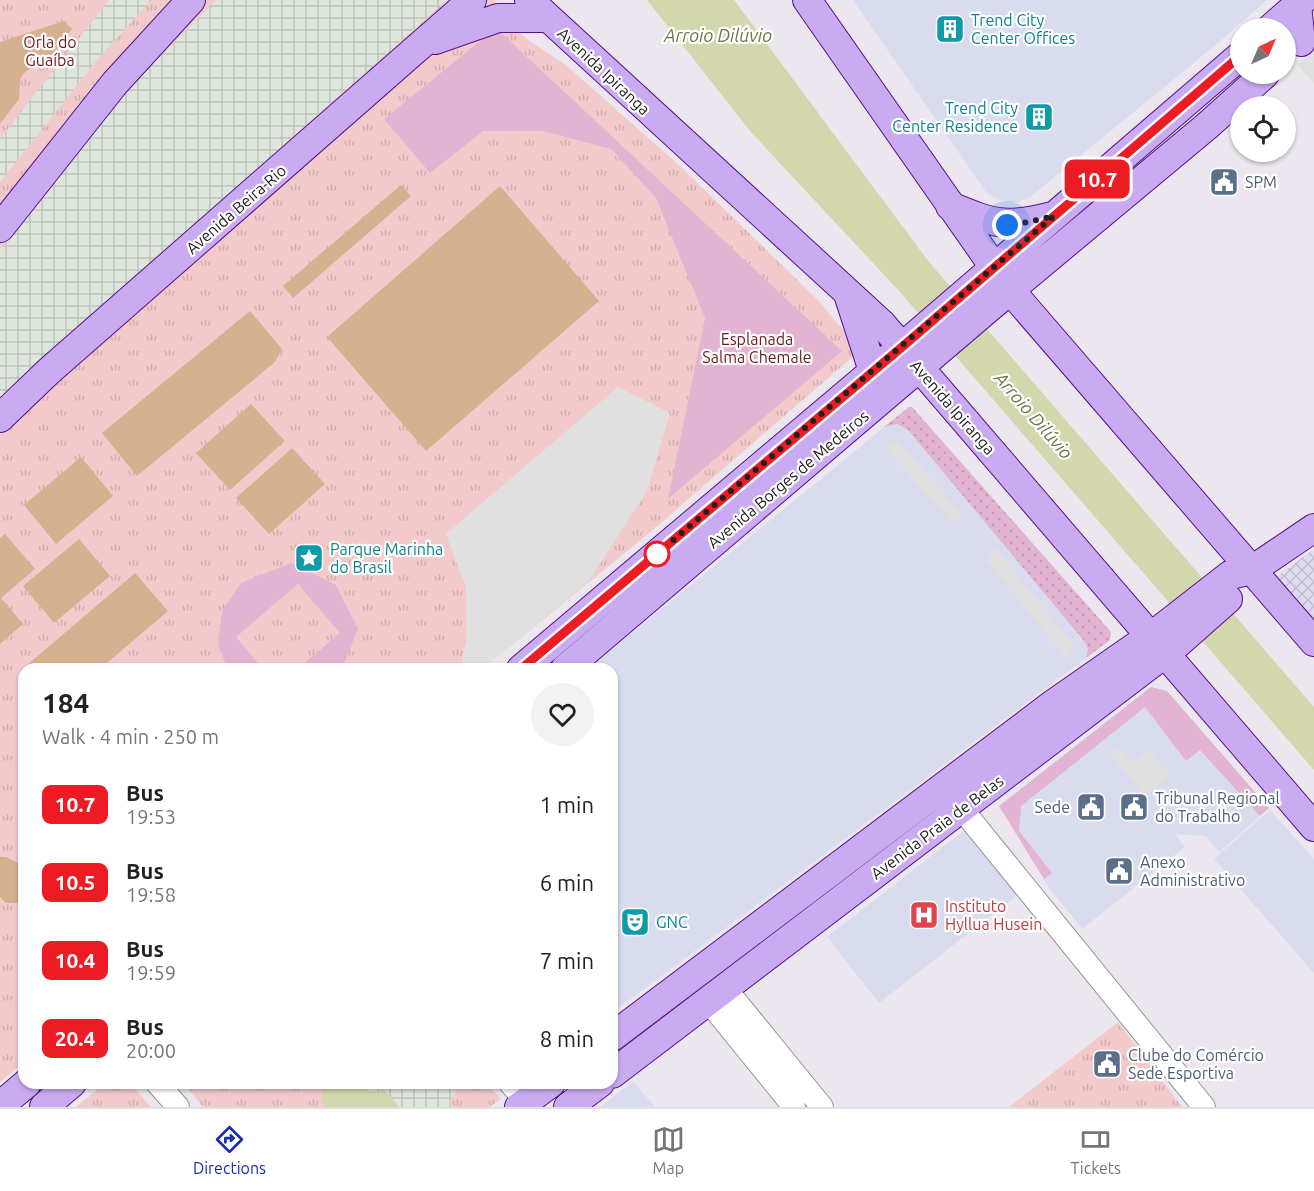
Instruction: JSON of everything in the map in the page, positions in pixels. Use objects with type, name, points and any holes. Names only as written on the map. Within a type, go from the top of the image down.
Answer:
[{"type":"main road","points":[[0,228],[115,83],[191,0]]},
{"type":"main road","name":"Avenida Beira-Rio","points":[[0,418],[49,371],[472,0]]},
{"type":"main road","points":[[807,0],[950,206],[993,286],[1241,578],[1314,642]]},
{"type":"main road","points":[[1281,18],[1298,2]]},
{"type":"main road","points":[[1298,2],[1300,43]]},
{"type":"main road","points":[[422,44],[498,18],[538,9]]},
{"type":"main road","name":"Avenida Ipiranga","points":[[538,9],[848,294],[882,324],[920,349],[1165,638],[1191,685],[1314,827]]},
{"type":"main road","name":"Avenida Borges de Medeiros","points":[[572,663],[875,405],[920,349],[993,286],[1054,216],[1230,65]]},
{"type":"main road","points":[[993,286],[1207,126],[1254,84]]},
{"type":"main road","points":[[950,206],[984,220],[1007,225],[1054,216]]},
{"type":"main road","points":[[848,294],[873,371],[875,405]]},
{"type":"main road","name":"Avenida Borges de Medeiros","points":[[528,663],[873,371],[920,349]]},
{"type":"main road","name":"Avenida Praia de Belas","points":[[618,1032],[1053,704],[1165,638],[1241,578],[1314,528]]},
{"type":"main road","name":"Avenida Praia de Belas","points":[[618,1069],[1126,683],[1165,638]]},
{"type":"main road","points":[[1126,683],[1146,679],[1191,685]]},
{"type":"main road","points":[[0,1106],[20,1089]]},
{"type":"main road","points":[[44,1107],[65,1089]]},
{"type":"main road","points":[[522,1100],[541,1089]]},
{"type":"main road","points":[[568,1107],[592,1089]]},
{"type":"street","points":[[961,808],[1204,1107]]},
{"type":"street","points":[[717,995],[794,1107]]},
{"type":"street","points":[[717,995],[822,1107]]},
{"type":"street","points":[[162,1089],[178,1107]]},
{"type":"shaded area","points":[[109,0],[151,0],[97,60],[0,182],[0,139]]},
{"type":"shaded area","points":[[216,0],[447,0],[48,354],[0,401],[0,250],[123,94]]},
{"type":"shaded area","points":[[853,0],[1267,0],[1246,18],[1230,18],[1230,32],[1029,198],[1018,202],[1007,202],[986,192]]},
{"type":"shaded area","points":[[1314,50],[1314,84],[1297,64]]},
{"type":"shaded area","points":[[618,387],[670,413],[647,491],[589,581],[489,663],[461,663],[467,639],[466,588],[446,534]]},
{"type":"shaded area","points":[[909,407],[912,407],[1111,632],[1110,640],[618,1009],[618,663],[595,663]]},
{"type":"shaded area","points":[[897,439],[963,515],[952,523],[911,478],[885,447]]},
{"type":"shaded area","points":[[995,546],[1075,646],[1066,658],[986,560]]},
{"type":"shaded area","points":[[1314,549],[1314,619],[1277,576]]},
{"type":"shaded area","name":"Tribunal Regional do Trabalho","points":[[1151,687],[1167,691],[1269,808],[1219,852],[1206,836],[1175,834],[1185,847],[1082,929],[1049,888],[999,806]]},
{"type":"shaded area","points":[[1119,747],[1133,763],[1149,750],[1170,775],[1144,796],[1110,754]]},
{"type":"shaded area","points":[[1270,810],[1314,859],[1314,973],[1214,859]]},
{"type":"shaded area","points":[[967,828],[1019,894],[879,1003],[827,937]]},
{"type":"shaded area","points":[[633,1081],[655,1107],[600,1107],[627,1086]]},
{"type":"shaded area","points":[[366,1089],[383,1089],[376,1093]]},
{"type":"shaded area","points":[[383,1089],[453,1089],[456,1092],[449,1102],[454,1107],[399,1107]]},
{"type":"green space","name":"Parque Marinha do Brasil","points":[[0,0],[494,0],[512,25],[528,40],[566,65],[681,167],[820,302],[854,340],[857,353],[647,535],[489,663],[18,663],[18,1067],[0,1082]]},
{"type":"green space","name":"Orla do Guaíba","points":[[64,21],[72,29],[51,57],[23,74],[20,80],[19,99],[0,124],[0,42]]},
{"type":"green space","name":"Esplanada Salma Chemale","points":[[496,28],[842,351],[668,499],[705,318],[656,198],[611,149],[543,131],[483,131],[430,173],[384,119]]},
{"type":"green space","points":[[401,185],[411,196],[293,298],[283,286]]},
{"type":"green space","points":[[500,186],[599,301],[426,451],[327,337]]},
{"type":"green space","points":[[250,311],[282,349],[275,362],[137,476],[102,433]]},
{"type":"green space","points":[[251,404],[285,441],[230,490],[196,453]]},
{"type":"green space","points":[[912,407],[1111,632],[1110,640],[1086,658],[1088,649],[1085,642],[908,430],[897,424],[884,427]]},
{"type":"green space","points":[[292,448],[325,484],[269,534],[236,498]]},
{"type":"green space","points":[[81,457],[113,496],[56,544],[24,505]]},
{"type":"green space","points":[[5,534],[35,569],[1,598],[23,624],[0,644],[0,538]]},
{"type":"green space","points":[[79,539],[110,576],[54,623],[23,586]]},
{"type":"green space","points":[[291,563],[336,585],[358,629],[344,663],[305,663],[340,633],[298,584],[236,637],[258,663],[225,663],[218,646],[222,611],[241,583]]},
{"type":"green space","points":[[135,573],[168,611],[107,663],[29,663]]},
{"type":"green space","points":[[1151,687],[1167,691],[1269,808],[1260,816],[1200,750],[1186,761],[1145,707],[1021,806],[1019,831],[1052,873],[1044,879],[999,806]]},
{"type":"green space","points":[[0,857],[6,857],[18,863],[18,903],[6,903],[0,897]]},
{"type":"green space","name":"Clube do Comércio Sede Esportiva","points":[[1118,1022],[1182,1107],[1009,1107]]},
{"type":"green space","points":[[98,1089],[135,1089],[151,1107],[76,1107]]},
{"type":"green space","points":[[188,1089],[492,1089],[501,1099],[490,1107],[203,1107]]},
{"type":"water","name":"Arroio Dilúvio","points":[[647,0],[734,0],[929,262],[1314,707],[1314,770],[900,292],[750,131]]},
{"type":"water","points":[[323,1089],[376,1091],[383,1089],[399,1107],[325,1107],[322,1103]]},
{"type":"bus line","name":"10.7","points":[[528,663],[902,347],[1230,65]]},
{"type":"place","name":"Trend City Center Offices","points":[[950,29]]},
{"type":"place","name":"Trend City Center Residence","points":[[1039,117]]},
{"type":"place","name":"SPM","points":[[1224,182]]},
{"type":"place","name":"Parque Marinha do Brasil","points":[[309,558]]},
{"type":"place","name":"Sede","points":[[1091,807]]},
{"type":"place","name":"Tribunal Regional do Trabalho","points":[[1134,807]]},
{"type":"place","name":"Anexo Administrativo","points":[[1119,871]]},
{"type":"place","name":"Instituto Hyllua Husein","points":[[924,915]]},
{"type":"place","name":"GNC","points":[[635,922]]},
{"type":"place","name":"Clube do Comércio Sede Esportiva","points":[[1107,1064]]},
{"type":"route","points":[[657,554],[1054,216],[1007,225]]}]
